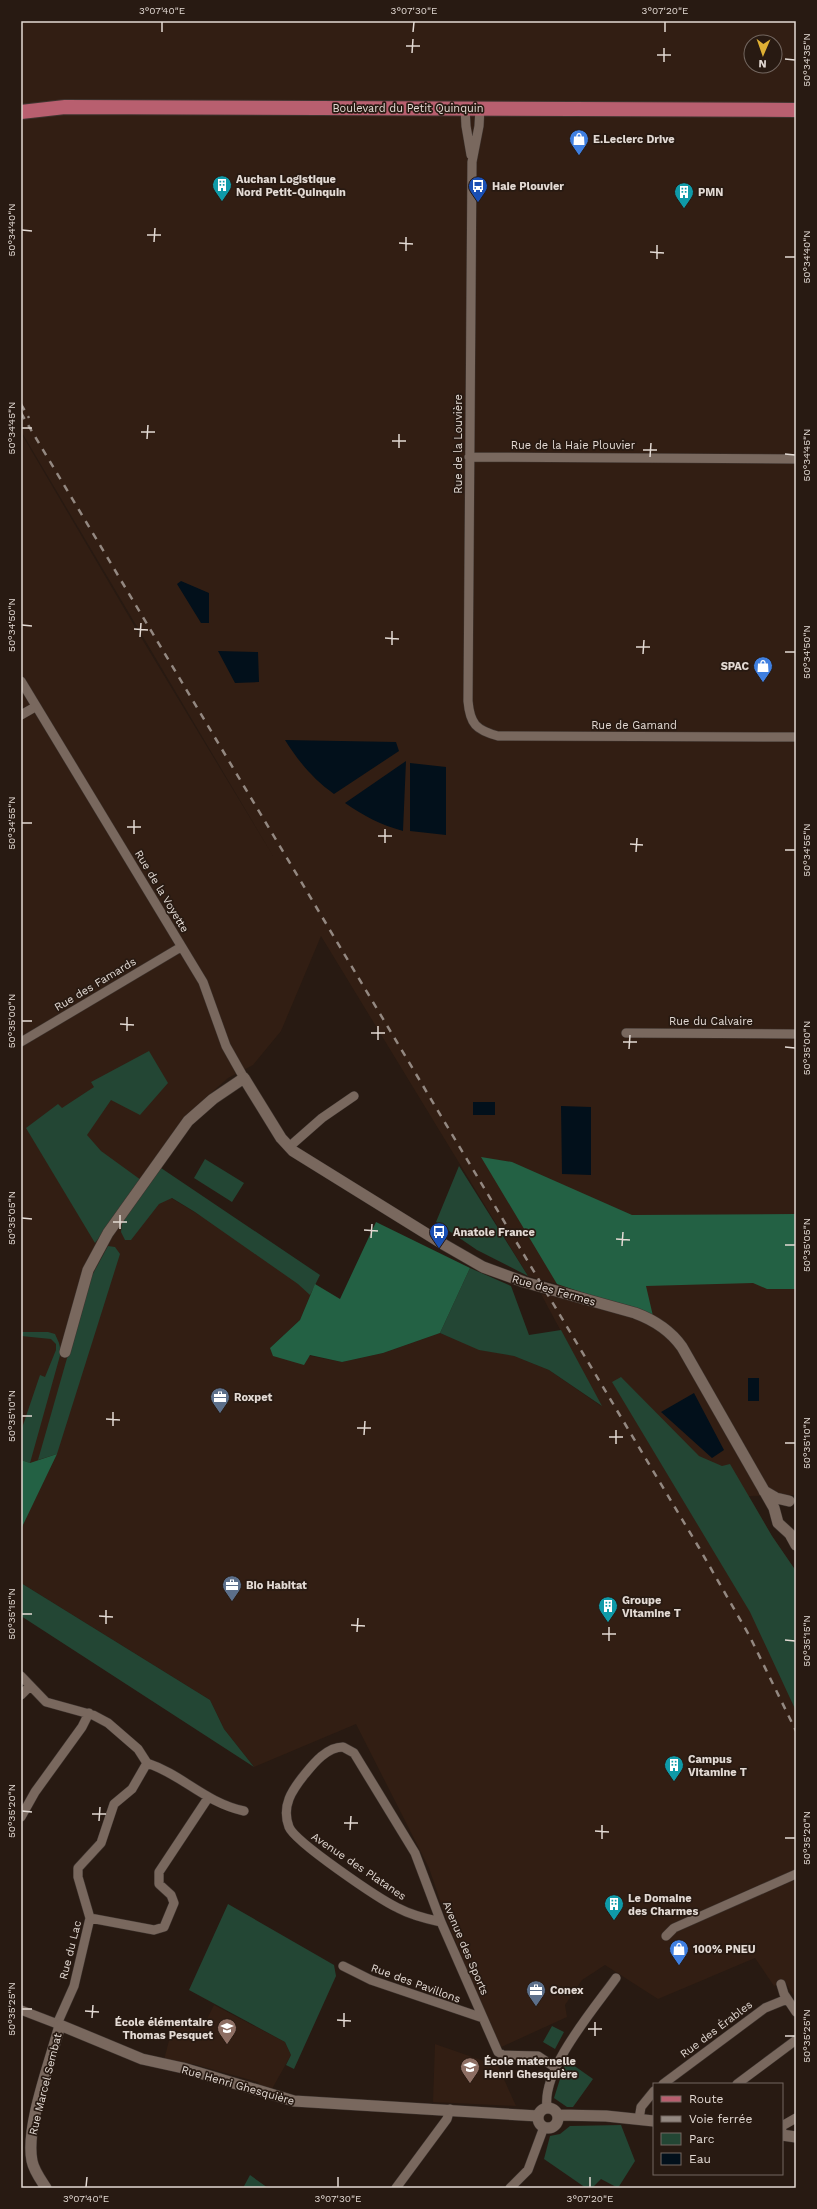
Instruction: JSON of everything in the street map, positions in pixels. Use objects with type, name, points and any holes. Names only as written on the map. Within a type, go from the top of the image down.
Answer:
[{"type":"main road","name":"Boulevard du Petit Quinquin","points":[[21,112],[65,107],[465,113]]},
{"type":"main road","name":"Boulevard du Petit Quinquin","points":[[21,118],[56,115],[796,110]]},
{"type":"main road","name":"Boulevard du Petit Quinquin","points":[[480,113],[796,119]]},
{"type":"street","name":"Rue de la Louvière","points":[[465,113],[472,162]]},
{"type":"street","name":"Rue de la Louvière","points":[[475,725],[470,714],[468,702],[469,457],[472,162],[480,113]]},
{"type":"street","name":"Rue de la Haie Plouvier","points":[[469,457],[796,459]]},
{"type":"street","name":"Rue de la Voyette","points":[[21,682],[206,989],[226,1046],[244,1078]]},
{"type":"street","points":[[21,715],[36,707]]},
{"type":"street","name":"Rue de Gamand","points":[[475,725],[488,734],[507,736],[796,737]]},
{"type":"street","name":"Rue des Famards","points":[[21,1042],[181,947]]},
{"type":"street","name":"Rue du Calvaire","points":[[626,1033],[796,1034]]},
{"type":"street","points":[[65,1352],[88,1270],[108,1233],[188,1121],[213,1099],[244,1078]]},
{"type":"street","name":"Rue des Fermes","points":[[244,1078],[288,1147],[307,1162],[482,1267],[551,1290],[635,1313],[649,1318],[665,1328],[682,1347],[771,1504],[778,1523],[790,1534],[796,1545]]},
{"type":"street","points":[[288,1147],[322,1118],[354,1096]]},
{"type":"street","name":"Rue des Fermes","points":[[760,1486],[776,1498],[792,1501]]},
{"type":"street","points":[[776,1516],[780,1505],[792,1501]]},
{"type":"street","points":[[784,1528],[796,1529]]},
{"type":"street","points":[[21,1676],[46,1702],[89,1713],[103,1719],[138,1749],[148,1763],[159,1768],[208,1798],[224,1806],[244,1811]]},
{"type":"street","points":[[21,1695],[30,1686]]},
{"type":"street","points":[[21,1817],[34,1792],[82,1727],[89,1713]]},
{"type":"street","name":"Avenue des Sports","points":[[291,1831],[286,1813],[287,1802],[295,1787],[311,1767],[326,1753],[338,1747],[350,1750],[361,1763],[416,1854],[441,1922],[500,2054],[538,2056],[556,2068]]},
{"type":"street","name":"Rue du Lac","points":[[59,2025],[74,1986],[90,1918],[78,1877],[78,1868],[101,1843],[114,1804],[132,1789],[148,1763]]},
{"type":"street","points":[[90,1918],[154,1930],[164,1927],[174,1903],[171,1895],[159,1884],[159,1872],[208,1798]]},
{"type":"street","name":"Avenue des Platanes","points":[[291,1831],[304,1844],[393,1906],[412,1914],[441,1922]]},
{"type":"street","points":[[666,1936],[674,1928],[796,1874]]},
{"type":"street","name":"Rue des Pavillons","points":[[343,1966],[371,1980],[483,2018]]},
{"type":"street","points":[[547,2107],[546,2096],[556,2068],[564,2052],[616,1978]]},
{"type":"street","points":[[781,1984],[787,1999],[796,2012]]},
{"type":"street","name":"Rue des Érables","points":[[664,2083],[765,2008],[787,1999]]},
{"type":"street","name":"Rue Henri Ghesquière","points":[[21,2010],[142,2059],[294,2101],[450,2109],[486,2114],[538,2116]]},
{"type":"street","name":"Rue Marcel Sembat","points":[[46,2188],[34,2167],[31,2155],[32,2141],[39,2104],[59,2025]]},
{"type":"street","points":[[738,2083],[796,2040]]},
{"type":"street","points":[[639,2119],[641,2107],[653,2092]]},
{"type":"street","points":[[544,2127],[539,2122],[538,2116],[542,2110],[547,2107],[554,2109],[558,2115]]},
{"type":"street","points":[[396,2188],[447,2119],[450,2109]]},
{"type":"street","points":[[558,2115],[606,2116],[653,2121]]},
{"type":"street","points":[[544,2127],[554,2126],[558,2115]]},
{"type":"street","points":[[783,2125],[796,2118]]},
{"type":"street","points":[[510,2188],[528,2170],[544,2127]]},
{"type":"street","points":[[783,2135],[796,2137]]},
{"type":"shaded area","points":[[21,21],[796,21],[796,1495],[749,1496],[772,1536],[796,1571],[796,1999],[785,1982],[774,1986],[755,1958],[658,1999],[605,1965],[582,1980],[565,2005],[567,2017],[499,2048],[447,1921],[429,1868],[356,1724],[254,1767],[224,1729],[210,1700],[21,1583],[21,1528],[57,1454],[21,1473],[21,433],[148,649],[273,856],[21,431]],"holes":[[[321,936],[528,1276],[557,1284],[564,1298],[541,1294],[601,1406],[549,1370],[514,1356],[479,1349],[440,1333],[383,1353],[342,1362],[270,1348],[300,1320],[315,1284],[141,1180],[183,1118],[228,1078],[253,1065],[281,1031]]]},
{"type":"shaded area","name":"École élémentaire Thomas Pesquet","points":[[214,2005],[285,2042],[291,2055],[272,2089],[259,2085],[258,2082],[193,2064],[190,2066],[164,2060],[174,2021],[183,2024],[188,2019],[192,2019],[204,2025]]},
{"type":"shaded area","name":"École maternelle Henri Ghesquière","points":[[435,2044],[498,2066],[516,2106],[433,2102]]},
{"type":"green space","points":[[149,1051],[168,1083],[140,1115],[111,1100],[87,1135],[101,1151],[141,1180],[95,1243],[26,1128],[58,1104],[62,1108],[94,1087],[91,1082]]},
{"type":"green space","points":[[481,1157],[512,1162],[632,1215],[796,1214],[796,1289],[767,1289],[753,1283],[646,1286],[653,1316],[557,1284]]},
{"type":"green space","points":[[205,1159],[244,1183],[232,1202],[194,1178]]},
{"type":"green space","points":[[459,1166],[528,1276],[477,1250],[436,1222]]},
{"type":"green space","points":[[161,1168],[320,1275],[310,1295],[298,1284],[195,1212],[172,1198],[159,1204],[131,1240],[125,1240],[121,1232],[122,1221]]},
{"type":"green space","points":[[376,1222],[470,1268],[440,1333],[383,1353],[342,1362],[310,1355],[304,1365],[273,1356],[270,1348],[300,1320],[315,1284],[340,1299]]},
{"type":"green space","points":[[108,1246],[115,1247],[120,1254],[57,1454],[38,1460],[89,1281]]},
{"type":"green space","points":[[470,1268],[511,1286],[529,1335],[561,1330],[602,1406],[549,1370],[514,1356],[479,1350],[440,1333]]},
{"type":"green space","points":[[21,1332],[48,1332],[55,1334],[61,1352],[30,1463],[21,1460],[21,1431],[40,1375],[45,1377],[56,1350],[56,1344],[51,1339],[21,1336]]},
{"type":"green space","points":[[621,1377],[699,1456],[722,1466],[730,1464],[772,1536],[796,1571],[796,1711],[750,1612],[612,1382]]},
{"type":"green space","points":[[57,1454],[21,1528],[21,1460],[30,1463]]},
{"type":"green space","points":[[21,1583],[210,1700],[224,1729],[254,1767],[21,1616]]},
{"type":"green space","points":[[228,1904],[334,1965],[336,1976],[294,2069],[286,2065],[291,2055],[285,2042],[189,1990]]},
{"type":"green space","points":[[552,2026],[564,2032],[555,2049],[543,2042]]},
{"type":"green space","points":[[566,2060],[593,2079],[573,2107],[567,2107],[554,2098]]},
{"type":"green space","points":[[621,2125],[635,2161],[618,2188],[601,2179],[592,2188],[586,2188],[544,2159],[550,2136],[560,2134],[570,2126]]},
{"type":"green space","points":[[250,2175],[268,2188],[243,2188]]},
{"type":"water","points":[[181,581],[209,593],[209,623],[201,623],[177,584]]},
{"type":"water","points":[[218,651],[258,652],[259,682],[235,683]]},
{"type":"water","points":[[285,740],[396,742],[399,751],[334,794],[307,770]]},
{"type":"water","points":[[406,761],[403,831],[373,820],[345,803]]},
{"type":"water","points":[[410,763],[446,767],[446,835],[410,831]]},
{"type":"water","points":[[473,1102],[495,1102],[495,1115],[473,1115]]},
{"type":"water","points":[[561,1106],[591,1107],[591,1175],[562,1174]]},
{"type":"water","points":[[748,1378],[759,1378],[759,1401],[748,1401]]},
{"type":"water","points":[[694,1393],[724,1450],[712,1458],[661,1412]]},
{"type":"railway","points":[[21,404],[29,418]]},
{"type":"railway","points":[[21,413],[698,1546],[749,1635],[796,1731]]},
{"type":"place","name":"E.Leclerc Drive","points":[[579,156]]},
{"type":"place","name":"Auchan Logistique Nord Petit-Quinquin","points":[[222,202]]},
{"type":"place","name":"Haie Plouvier","points":[[478,203]]},
{"type":"place","name":"PMN","points":[[684,209]]},
{"type":"place","name":"SPAC","points":[[763,683]]},
{"type":"place","name":"Anatole France","points":[[439,1249]]},
{"type":"place","name":"Roxpet","points":[[220,1414]]},
{"type":"place","name":"Bio Habitat","points":[[232,1602]]},
{"type":"place","name":"Groupe Vitamine T","points":[[608,1623]]},
{"type":"place","name":"Campus Vitamine T","points":[[674,1782]]},
{"type":"place","name":"Le Domaine des Charmes","points":[[614,1921]]},
{"type":"place","name":"100% PNEU","points":[[679,1966]]},
{"type":"place","name":"Conex","points":[[536,2007]]},
{"type":"place","name":"École élémentaire Thomas Pesquet","points":[[227,2045]]},
{"type":"place","name":"École maternelle Henri Ghesquière","points":[[470,2084]]}]
